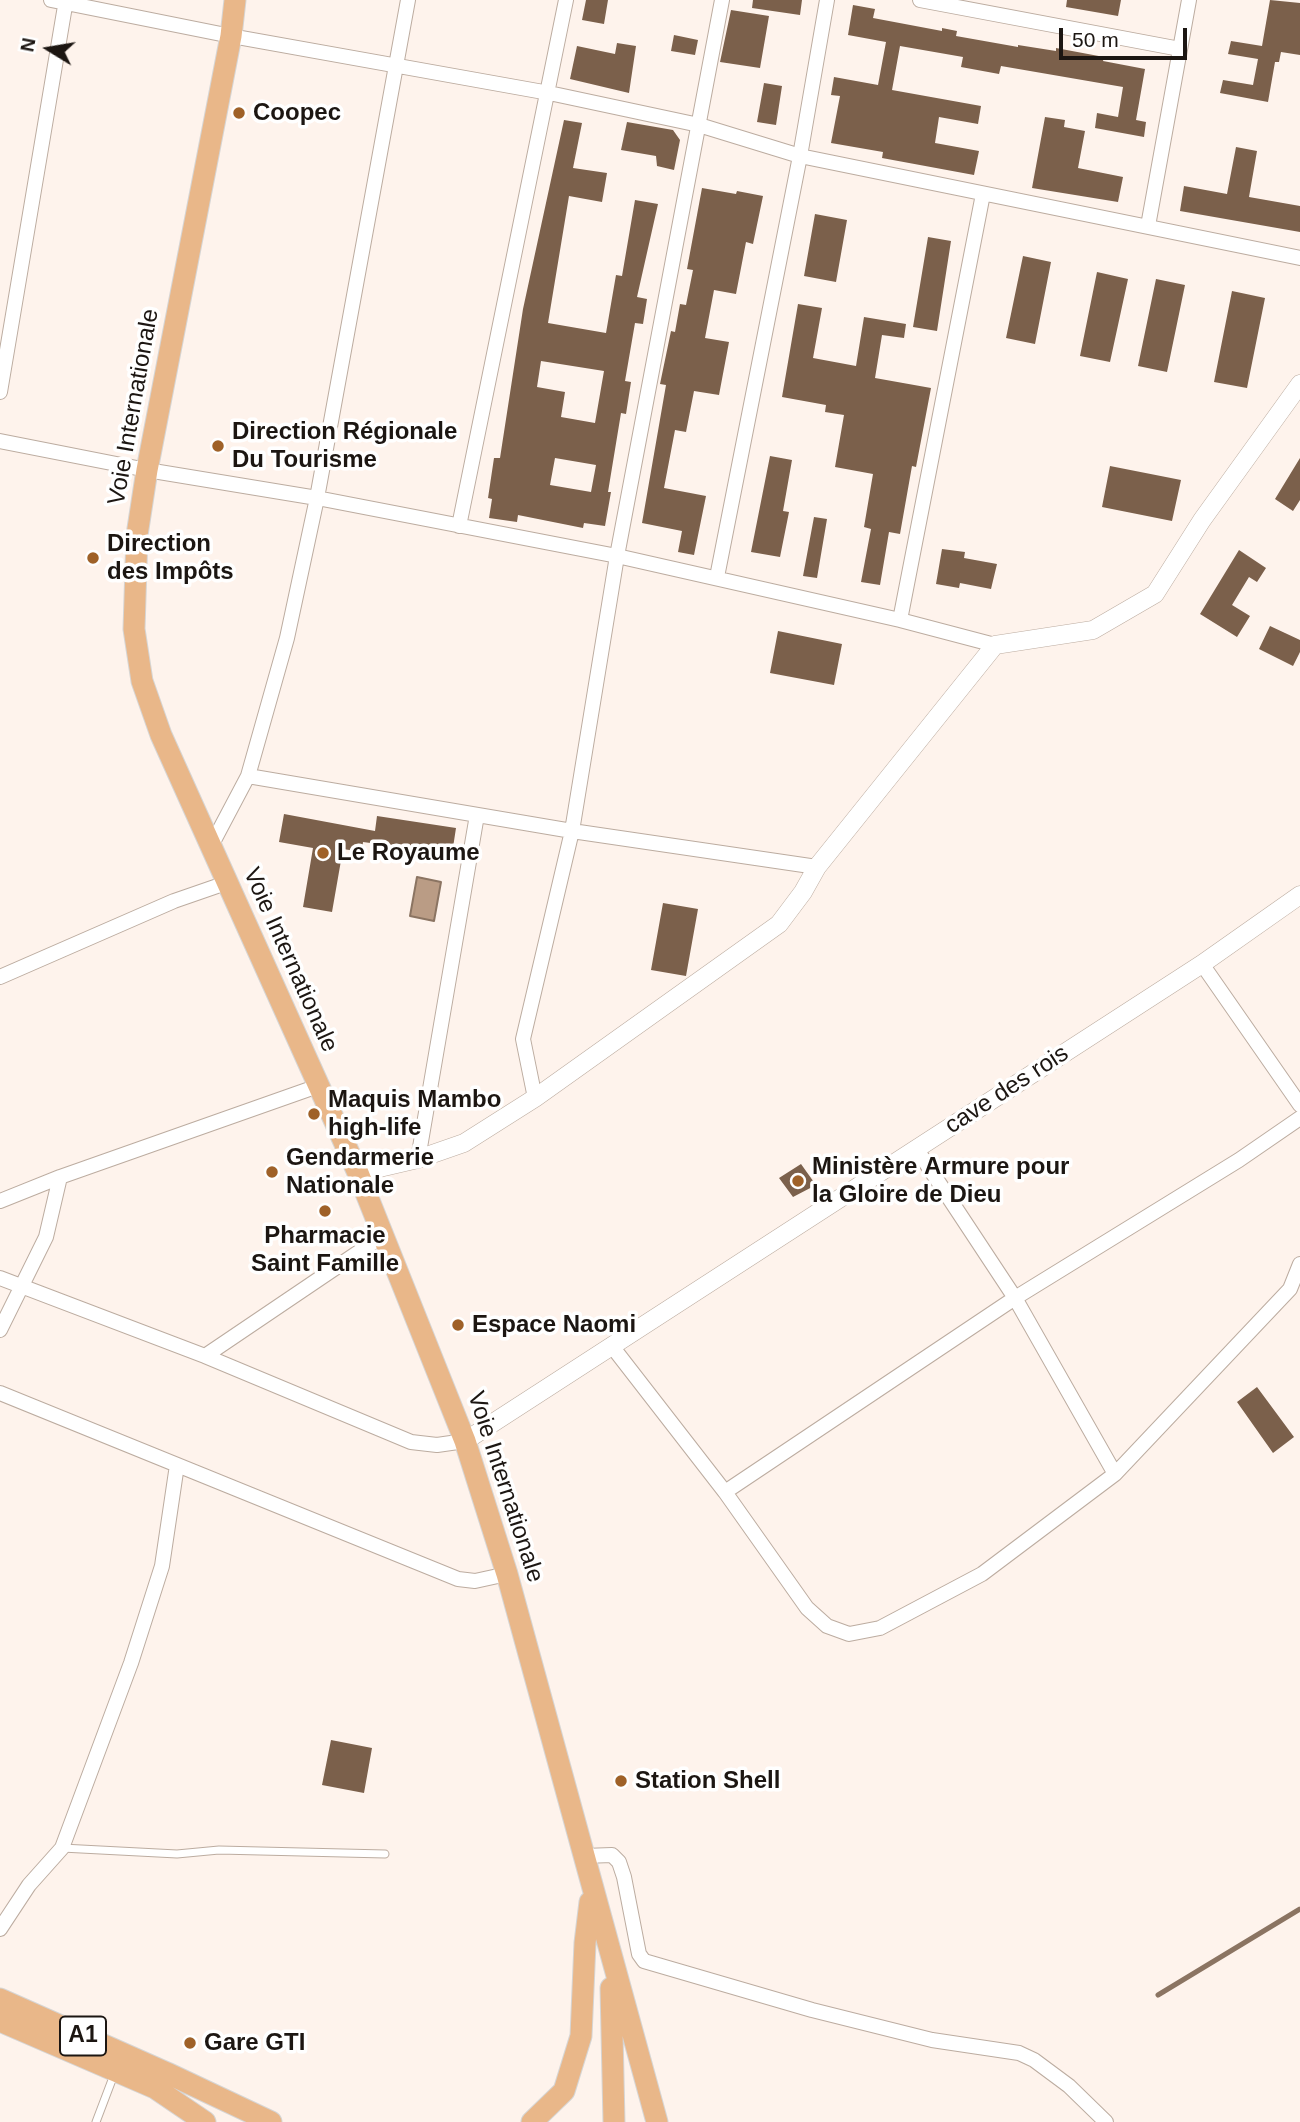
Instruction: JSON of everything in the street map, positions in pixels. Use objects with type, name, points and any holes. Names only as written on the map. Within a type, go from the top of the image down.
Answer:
[{"type":"main road","name":"Voie Internationale","points":[[235,0],[231,36],[147,470],[137,535],[134,629],[142,681],[161,736],[358,1173],[465,1441],[507,1574],[657,2122]]},
{"type":"main road","points":[[532,2122],[564,2091],[581,2036],[585,1943],[592,1889]]},
{"type":"main road","name":"Voie Internationale","points":[[610,1958],[614,2122]]},
{"type":"main road","name":"A1","points":[[0,1999],[271,2122]]},
{"type":"main road","name":"A1","points":[[0,2021],[155,2088],[205,2122]]},
{"type":"street","points":[[51,0],[231,36],[549,93],[699,125],[800,156],[1300,258]]},
{"type":"street","points":[[211,846],[248,776],[287,638],[317,498],[408,0]]},
{"type":"street","points":[[459,526],[566,0]]},
{"type":"street","points":[[535,1098],[523,1039],[572,831],[617,556],[722,0]]},
{"type":"street","points":[[717,577],[800,156],[827,0]]},
{"type":"street","points":[[920,0],[1180,49]]},
{"type":"street","points":[[1148,226],[1189,0]]},
{"type":"street","points":[[0,392],[66,1]]},
{"type":"street","points":[[900,620],[983,194]]},
{"type":"street","points":[[0,441],[617,556],[900,620],[995,645],[1093,630],[1154,594],[1202,520],[1300,384]]},
{"type":"street","points":[[358,1173],[418,1159],[464,1143],[535,1098],[779,924],[803,892],[817,867],[995,645]]},
{"type":"street","points":[[248,776],[572,831],[817,867]]},
{"type":"street","points":[[418,1159],[477,815]]},
{"type":"street","points":[[0,977],[174,901],[226,883]]},
{"type":"street","name":"cave des rois","points":[[465,1441],[1202,964],[1300,895]]},
{"type":"street","points":[[1202,964],[1300,1105]]},
{"type":"street","points":[[0,1201],[60,1177],[318,1086]]},
{"type":"street","points":[[725,1492],[1015,1298],[1239,1160],[1300,1118]]},
{"type":"street","points":[[916,1148],[1015,1298],[1115,1474]]},
{"type":"street","points":[[0,1330],[46,1237],[60,1177]]},
{"type":"street","points":[[205,1356],[384,1235]]},
{"type":"street","points":[[611,1345],[725,1492],[807,1608],[827,1626],[849,1634],[880,1628],[982,1574],[1115,1474],[1290,1289],[1300,1265]]},
{"type":"street","points":[[0,1278],[20,1288],[205,1356],[411,1443],[437,1445],[465,1441]]},
{"type":"street","points":[[0,1393],[457,1579],[475,1581],[507,1574]]},
{"type":"street","points":[[0,1928],[29,1885],[62,1848],[131,1663],[162,1566],[177,1465]]},
{"type":"street","points":[[584,1856],[612,1855],[619,1862],[639,1954],[644,1961],[812,2010],[919,2036],[1019,2053],[1034,2060],[1069,2087],[1106,2122]]},
{"type":"lane","points":[[62,1848],[177,1854],[219,1850],[385,1854]]},
{"type":"lane","points":[[96,2122],[116,2071]]},
{"type":"shaded area","points":[[417,877],[441,882],[434,921],[410,916]]},
{"type":"building","points":[[586,0],[608,0],[604,24],[582,20]]},
{"type":"building","points":[[753,0],[802,0],[800,15],[752,8]]},
{"type":"building","points":[[1067,0],[1121,0],[1118,16],[1066,7]]},
{"type":"building","points":[[1270,0],[1300,3],[1300,55],[1281,52],[1279,62],[1275,62],[1268,102],[1220,93],[1223,80],[1253,85],[1258,59],[1228,54],[1231,41],[1262,46]]},
{"type":"building","points":[[853,5],[875,9],[873,18],[942,31],[942,28],[957,31],[956,36],[1018,47],[1056,51],[1056,48],[1104,57],[1103,61],[1145,69],[1136,120],[1146,122],[1144,137],[1095,128],[1097,113],[1118,117],[1123,87],[1001,66],[999,74],[961,67],[963,57],[900,46],[892,90],[981,106],[978,124],[939,117],[935,143],[979,151],[974,175],[882,158],[883,152],[831,143],[840,96],[831,95],[834,77],[878,85],[886,42],[848,35]]},
{"type":"building","points":[[731,10],[769,16],[760,68],[720,62]]},
{"type":"building","points":[[674,35],[698,40],[695,55],[671,51]]},
{"type":"building","points":[[617,43],[636,46],[629,93],[570,79],[577,46],[615,54]]},
{"type":"building","points":[[764,83],[782,86],[776,125],[757,122]]},
{"type":"building","points":[[1045,117],[1065,120],[1064,127],[1085,131],[1078,168],[1123,177],[1118,202],[1032,188]]},
{"type":"building","points":[[564,120],[582,123],[573,168],[607,173],[602,202],[569,196],[548,323],[606,333],[616,275],[622,276],[635,200],[658,204],[637,297],[647,299],[643,324],[635,323],[625,381],[631,382],[626,414],[621,413],[605,526],[584,523],[583,528],[518,515],[517,522],[489,518],[492,499],[488,498],[494,458],[500,458],[523,309]],"holes":[[[541,361],[604,371],[595,423],[561,417],[565,392],[537,387]],[[555,458],[596,465],[591,492],[550,485]]]},
{"type":"building","points":[[627,122],[673,130],[680,140],[674,170],[657,166],[656,156],[621,150]]},
{"type":"building","points":[[1236,147],[1257,151],[1249,197],[1300,206],[1300,232],[1180,211],[1184,186],[1227,194]]},
{"type":"building","points":[[702,188],[763,196],[753,244],[746,242],[736,294],[714,290],[705,338],[729,342],[719,395],[694,391],[686,432],[675,430],[664,488],[706,496],[694,555],[678,552],[682,531],[642,523],[666,385],[660,384],[671,331],[675,332],[680,304],[686,305],[693,270],[687,269]]},
{"type":"building","points":[[815,214],[847,220],[836,282],[804,276]]},
{"type":"building","points":[[928,237],[951,241],[937,331],[913,327]]},
{"type":"building","points":[[1023,256],[1051,262],[1035,344],[1006,338]]},
{"type":"building","points":[[1097,272],[1128,279],[1110,362],[1080,356]]},
{"type":"building","points":[[1156,279],[1185,285],[1167,372],[1138,366]]},
{"type":"building","points":[[1232,291],[1265,298],[1247,388],[1214,382]]},
{"type":"building","points":[[798,304],[822,308],[813,358],[856,366],[864,317],[906,324],[904,338],[882,335],[875,378],[931,388],[916,467],[912,466],[900,534],[889,532],[880,585],[861,582],[871,529],[864,527],[873,474],[835,467],[844,415],[825,412],[826,405],[782,397]]},
{"type":"building","points":[[770,456],[792,460],[783,511],[789,512],[780,557],[751,552]]},
{"type":"building","points":[[1300,458],[1300,500],[1293,511],[1275,499]]},
{"type":"building","points":[[1110,466],[1181,480],[1172,521],[1102,507]]},
{"type":"building","points":[[814,517],[827,519],[817,578],[803,576]]},
{"type":"building","points":[[942,549],[965,552],[964,558],[997,564],[991,589],[960,583],[959,588],[936,584]]},
{"type":"building","points":[[1239,550],[1266,568],[1257,582],[1249,577],[1232,605],[1250,616],[1237,637],[1200,614]]},
{"type":"building","points":[[1270,626],[1300,640],[1300,652],[1293,666],[1259,649]]},
{"type":"building","points":[[778,631],[842,644],[834,685],[770,673]]},
{"type":"building","points":[[284,814],[375,831],[377,816],[456,828],[452,854],[363,842],[362,852],[343,849],[332,912],[303,907],[313,848],[279,842]]},
{"type":"building","points":[[663,903],[698,909],[686,976],[651,970]]},
{"type":"building","name":"Ministère Armure pour la Gloire de Dieu","points":[[801,1164],[816,1185],[793,1197],[779,1178]]},
{"type":"building","points":[[1257,1387],[1294,1437],[1273,1453],[1237,1402]]},
{"type":"building","points":[[331,1740],[372,1748],[364,1793],[322,1785]]},
{"type":"waterway","points":[[1158,1995],[1300,1909]]},
{"type":"place","name":"Coopec","points":[[239,113]]},
{"type":"place","name":"Direction Régionale Du Tourisme","points":[[218,446]]},
{"type":"place","name":"Direction des Impôts","points":[[93,558]]},
{"type":"place","name":"Le Royaume","points":[[323,853]]},
{"type":"place","name":"Maquis Mambo high-life","points":[[314,1114]]},
{"type":"place","name":"Gendarmerie Nationale","points":[[272,1172]]},
{"type":"place","name":"Ministère Armure pour la Gloire de Dieu","points":[[798,1181]]},
{"type":"place","name":"Pharmacie Saint Famille","points":[[325,1211]]},
{"type":"place","name":"Espace Naomi","points":[[458,1325]]},
{"type":"place","name":"Station Shell","points":[[621,1781]]},
{"type":"place","name":"Gare GTI","points":[[190,2043]]}]
